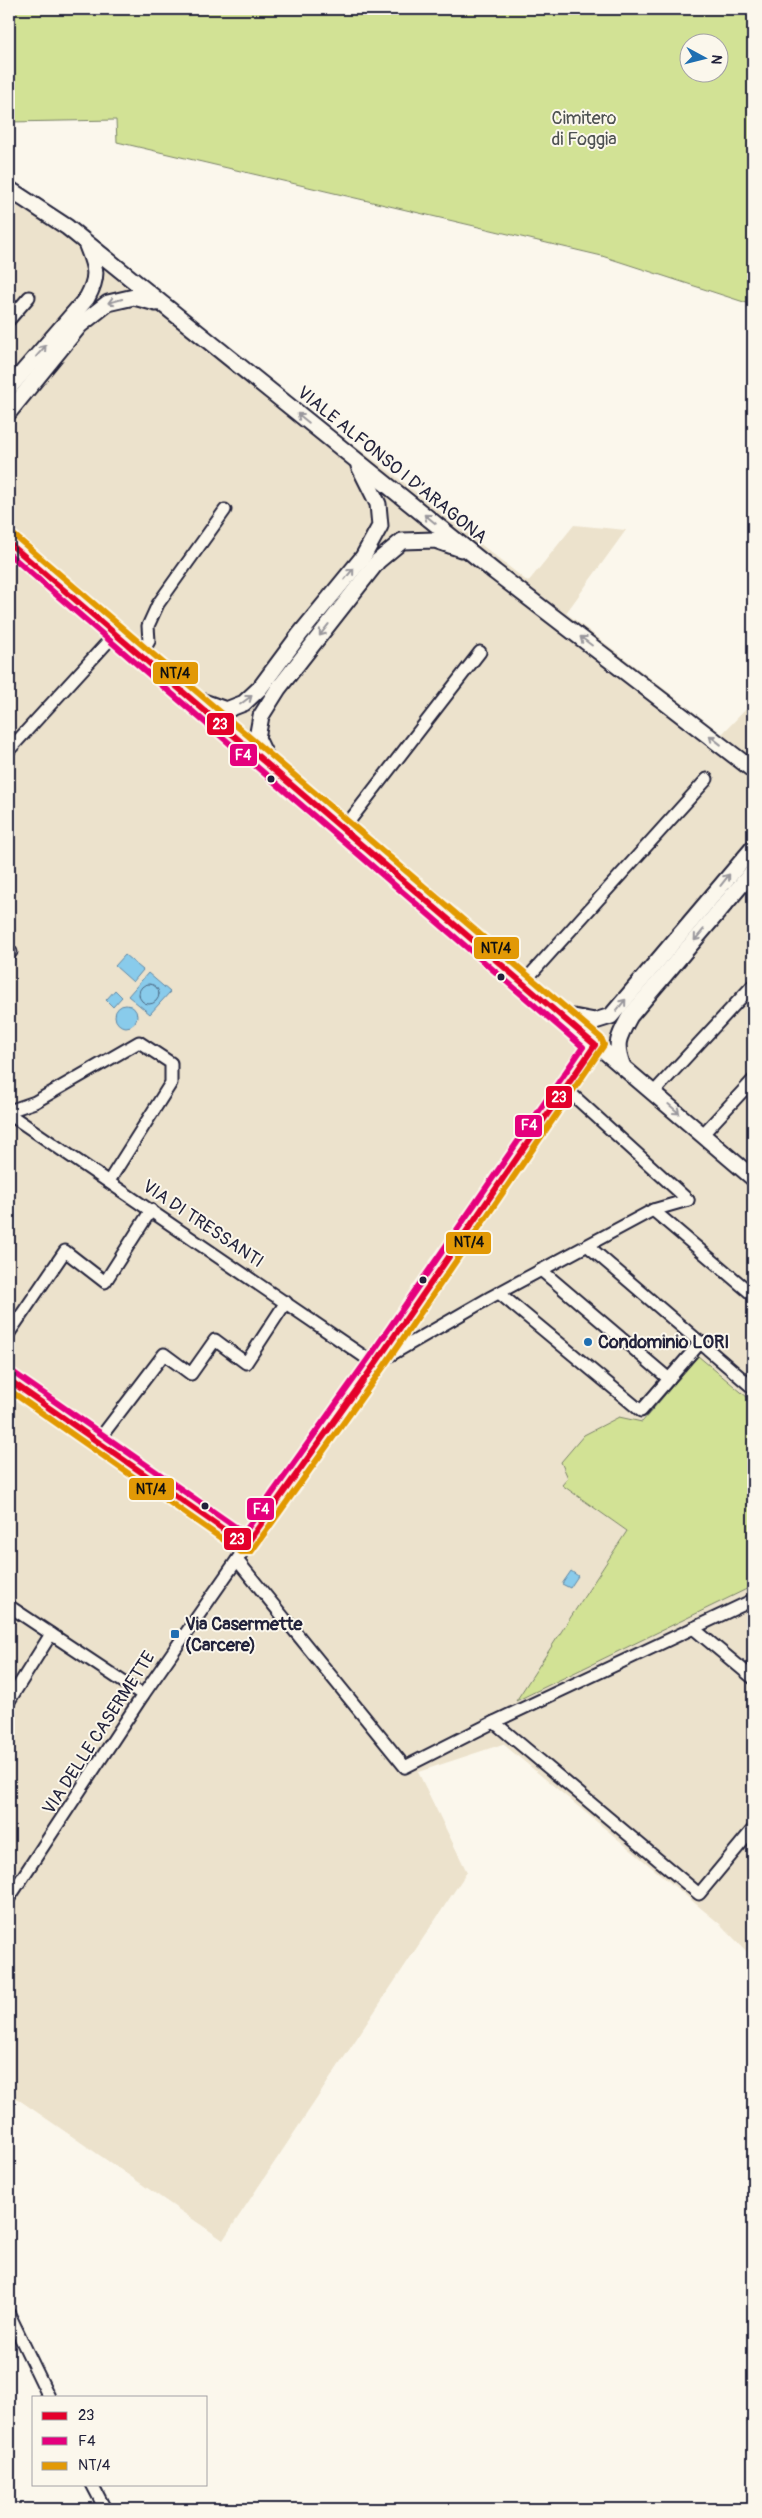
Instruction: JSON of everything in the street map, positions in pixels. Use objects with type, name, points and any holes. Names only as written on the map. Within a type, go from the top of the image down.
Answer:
[{"type":"main road","name":"VIALE ALFONSO I D'ARAGONA","points":[[9,189],[86,242],[470,552],[753,770]]},
{"type":"main road","points":[[9,388],[87,298],[96,281],[86,242]]},
{"type":"main road","points":[[9,412],[80,325],[108,303],[134,297],[162,305]]},
{"type":"main road","points":[[186,693],[226,710],[244,703],[260,688],[300,634],[363,556],[380,526],[378,504],[354,458]]},
{"type":"main road","points":[[271,766],[257,738],[261,716],[278,689],[378,560],[402,541],[435,540],[470,552]]},
{"type":"main road","points":[[9,543],[753,1178]]},
{"type":"main road","points":[[562,1015],[595,1021],[611,1016],[753,848]]},
{"type":"main road","points":[[623,1067],[617,1050],[618,1040],[630,1016],[753,871]]},
{"type":"street","points":[[9,320],[29,297]]},
{"type":"street","points":[[141,656],[150,641],[148,626],[158,604],[225,510]]},
{"type":"street","points":[[9,750],[115,634]]},
{"type":"street","points":[[344,828],[480,652]]},
{"type":"street","points":[[523,983],[707,779]]},
{"type":"street","points":[[654,1092],[753,985]]},
{"type":"street","points":[[9,1113],[34,1102],[139,1042],[171,1063],[171,1082],[109,1181]]},
{"type":"street","name":"VIA DELLE CASERMETTE","points":[[9,1898],[143,1695],[246,1545],[375,1364],[595,1045]]},
{"type":"street","points":[[703,1134],[753,1080]]},
{"type":"street","points":[[375,1364],[498,1293],[653,1210],[688,1200],[565,1088]]},
{"type":"street","name":"VIA DI TRESSANTI","points":[[9,1113],[375,1364]]},
{"type":"street","points":[[9,1333],[65,1251],[105,1282],[151,1210]]},
{"type":"street","points":[[653,1210],[753,1295]]},
{"type":"street","points":[[588,1246],[753,1388]]},
{"type":"street","points":[[541,1270],[669,1379]]},
{"type":"street","points":[[498,1293],[641,1412],[700,1342]]},
{"type":"street","points":[[96,1442],[164,1354],[191,1374],[215,1340],[246,1363],[286,1302]]},
{"type":"street","points":[[9,1382],[246,1545]]},
{"type":"street","points":[[236,1560],[404,1767],[494,1722],[753,1600]]},
{"type":"street","points":[[9,1606],[143,1695]]},
{"type":"street","points":[[693,1628],[753,1678]]},
{"type":"street","points":[[9,1701],[51,1634]]},
{"type":"street","points":[[494,1722],[699,1894],[753,1829]]},
{"type":"street","points":[[9,2314],[49,2396]]},
{"type":"street","points":[[93,2486],[105,2509]]},
{"type":"shaded area","points":[[9,192],[393,474],[528,582],[574,525],[626,530],[566,613],[722,734],[753,702],[753,1402],[698,1357],[641,1422],[568,1478],[563,1485],[627,1531],[517,1700],[753,1586],[753,1958],[720,1924],[503,1744],[418,1772],[467,1872],[223,2240],[9,2093]]},
{"type":"green space","name":"Cimitero di Foggia","points":[[9,9],[753,9],[753,305],[602,256],[117,142],[116,120],[9,122]]},
{"type":"green space","points":[[698,1356],[753,1402],[753,1586],[516,1701],[627,1531],[562,1485],[568,1478],[561,1462],[584,1435],[619,1417],[642,1422]]},
{"type":"water","points":[[125,955],[143,970],[133,982],[115,966]]},
{"type":"water","points":[[148,973],[170,992],[150,1014],[128,996]]},
{"type":"water","points":[[115,990],[122,997],[113,1007],[106,1000]]},
{"type":"water","points":[[126,1005],[134,1008],[137,1016],[134,1024],[126,1027],[118,1024],[115,1016],[118,1008]]},
{"type":"water","points":[[571,1571],[578,1576],[570,1588],[562,1584]]},
{"type":"transit line","name":"NT/4","points":[[9,1390],[241,1552],[251,1552],[382,1369],[604,1045],[601,1038],[15,536]]},
{"type":"transit line","name":"23","points":[[9,543],[595,1045],[375,1364],[246,1545],[9,1380]]},
{"type":"transit line","name":"F4","points":[[9,554],[583,1047],[368,1359],[244,1533],[14,1373]]},
{"type":"place","name":"Condominio LORI","points":[[588,1342]]},
{"type":"place","name":"Via Casermette (Carcere)","points":[[175,1634]]}]
